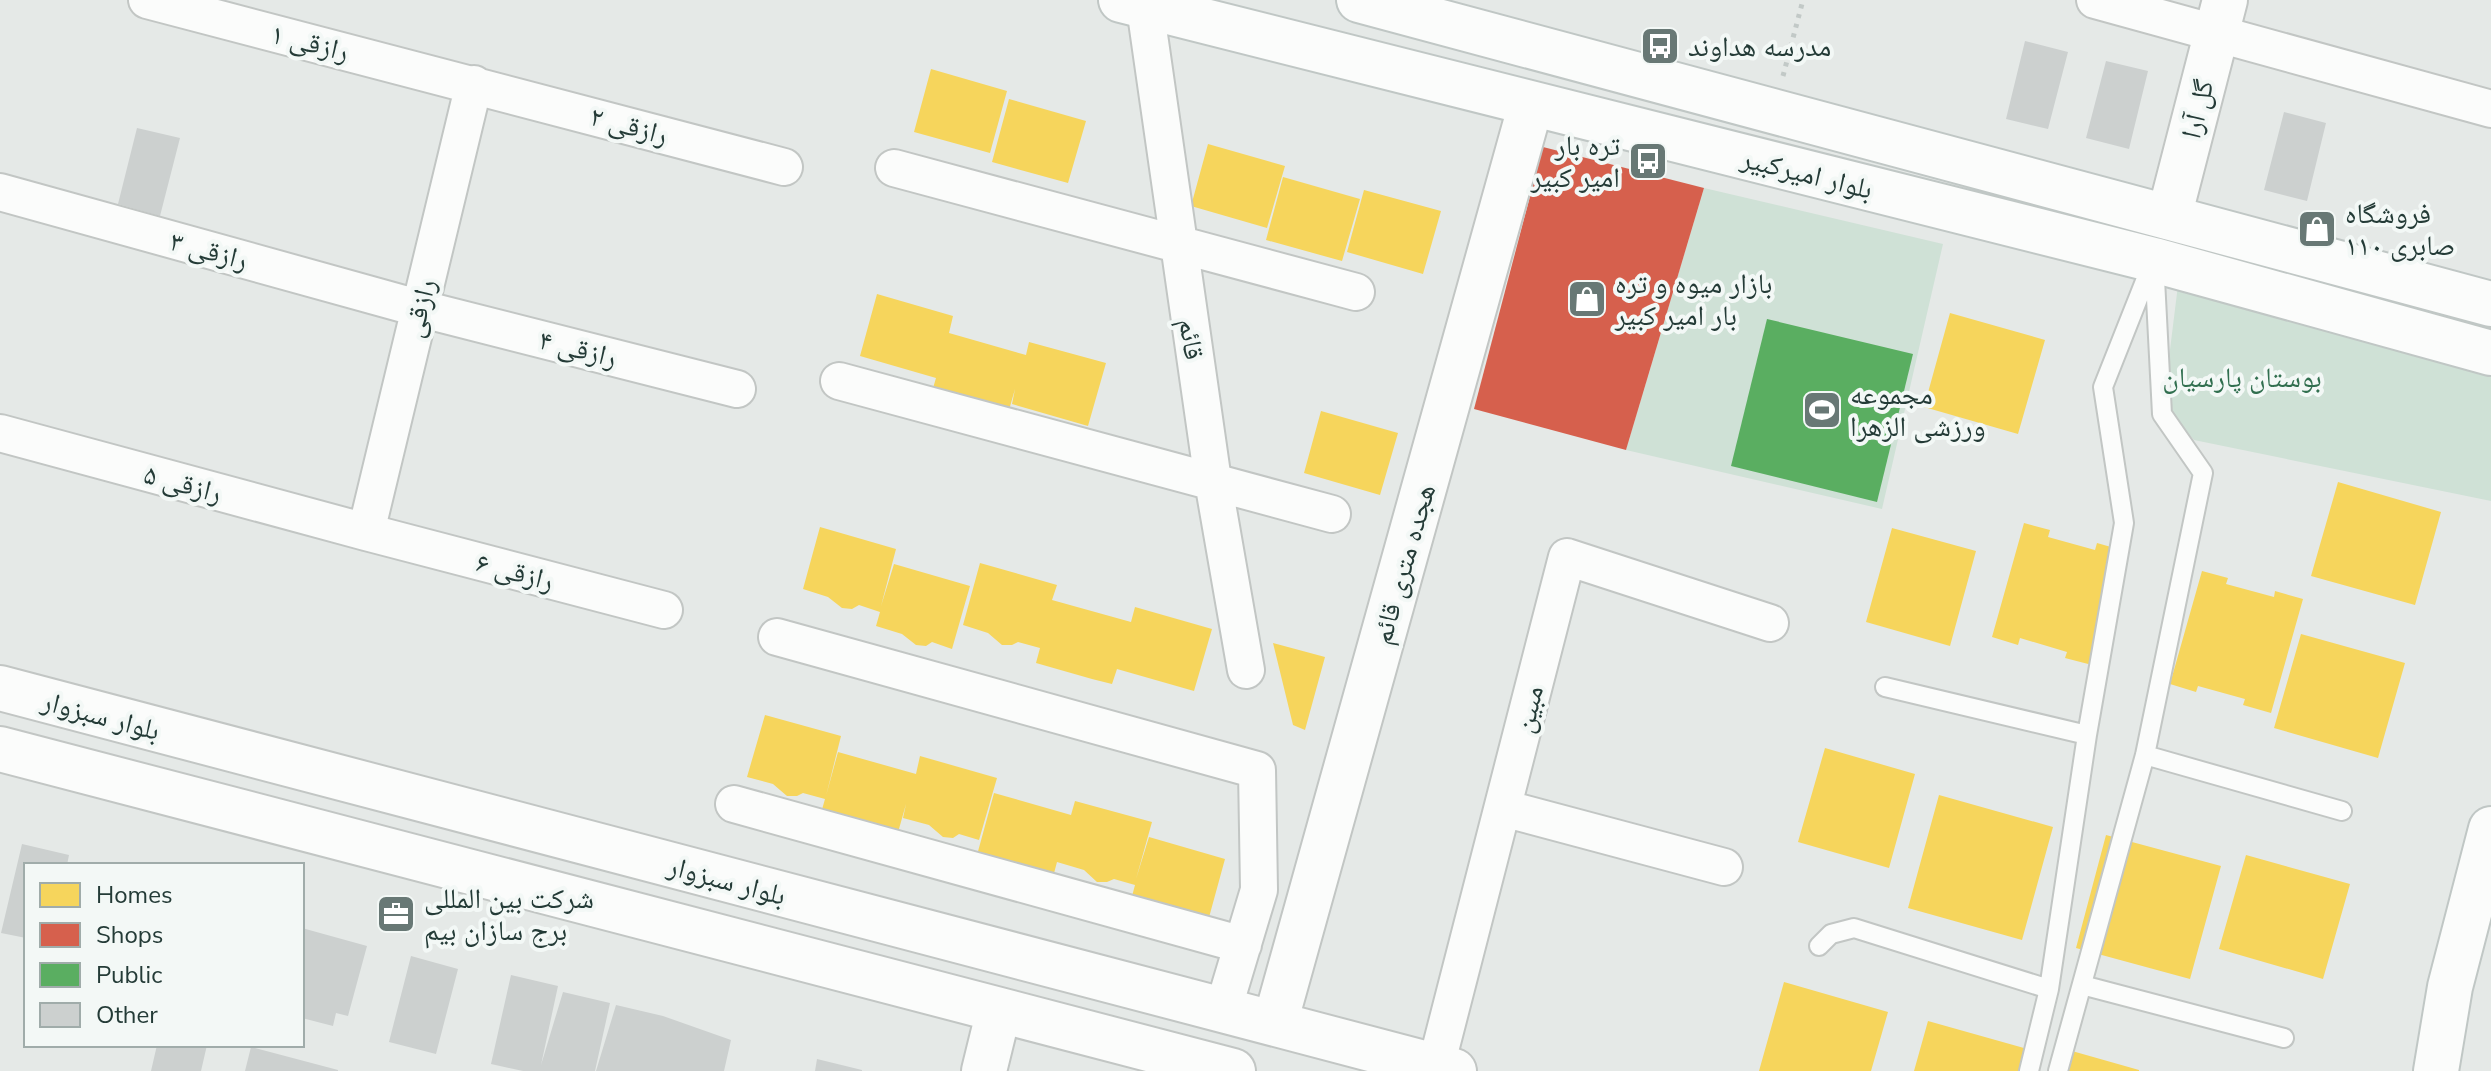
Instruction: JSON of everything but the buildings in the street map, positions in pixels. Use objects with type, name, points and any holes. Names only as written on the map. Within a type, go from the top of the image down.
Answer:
[{"type":"street","name":"رازقی ۱","points":[[147,0],[474,84]]},
{"type":"street","name":"بلوار امیرکبیر","points":[[1359,0],[2491,304]]},
{"type":"street","points":[[2095,0],[2220,17],[2491,109]]},
{"type":"street","name":"بلوار امیرکبیر","points":[[1133,3],[2154,260],[2491,353]]},
{"type":"street","name":"قائم","points":[[1133,3],[1178,243],[1213,481],[1246,670]]},
{"type":"street","name":"گل آرا","points":[[2169,217],[2220,17]]},
{"type":"street","name":"رازقی ۲","points":[[474,84],[784,167]]},
{"type":"street","name":"رازقی","points":[[366,532],[474,84]]},
{"type":"street","name":"هجده متری قائم","points":[[1275,1023],[1531,104]]},
{"type":"street","points":[[894,168],[1356,292]]},
{"type":"street","name":"رازقی ۳","points":[[0,192],[418,308]]},
{"type":"street","name":"رازقی ۴","points":[[418,308],[737,389]]},
{"type":"street","points":[[839,381],[1332,514]]},
{"type":"street","name":"رازقی ۵","points":[[0,433],[366,532]]},
{"type":"street","name":"رازقی ۶","points":[[366,532],[664,610]]},
{"type":"street","name":"مبین","points":[[1445,1069],[1503,808],[1567,557],[1770,623]]},
{"type":"street","points":[[777,637],[1257,770],[1259,890],[1223,1010]]},
{"type":"street","name":"بلوار سبزوار","points":[[0,688],[1445,1069]]},
{"type":"street","name":"بلوار سبزوار","points":[[0,749],[1233,1071]]},
{"type":"street","points":[[734,804],[1243,945]]},
{"type":"street","points":[[1503,808],[1724,867]]},
{"type":"street","points":[[2436,1071],[2450,987],[2491,829]]},
{"type":"street","points":[[984,1071],[999,1010]]},
{"type":"lane","points":[[2029,1071],[2049,989],[2087,735],[2124,523],[2103,387],[2154,260]]},
{"type":"lane","points":[[2058,1071],[2145,755],[2203,473],[2162,414],[2154,260]]},
{"type":"lane","points":[[1885,687],[2087,735]]},
{"type":"lane","points":[[2145,755],[2342,811]]},
{"type":"lane","points":[[1819,946],[1831,934],[1854,928],[2049,989]]},
{"type":"lane","points":[[2082,985],[2284,1038]]},
{"type":"path","points":[[1774,111],[1803,0]]},
{"type":"green space","points":[[1704,188],[1943,244],[1882,509],[1626,450]]},
{"type":"green space","name":"بوستان پارسیان","points":[[2178,285],[2491,373],[2491,501],[2194,440],[2174,420],[2167,374]]},
{"type":"place","name":"مدرسه هداوند","points":[[1660,46]]},
{"type":"place","name":"تره بار امیر کبیر","points":[[1648,161]]},
{"type":"place","name":"فروشگاه صابری ۱۱۰","points":[[2317,229]]},
{"type":"place","name":"بازار میوه و تره بار امیر کبیر","points":[[1587,299]]},
{"type":"place","name":"مجموعه ورزشی الزهرا","points":[[1822,410]]},
{"type":"place","name":"شرکت بین المللی برج سازان بیم","points":[[396,914]]}]
